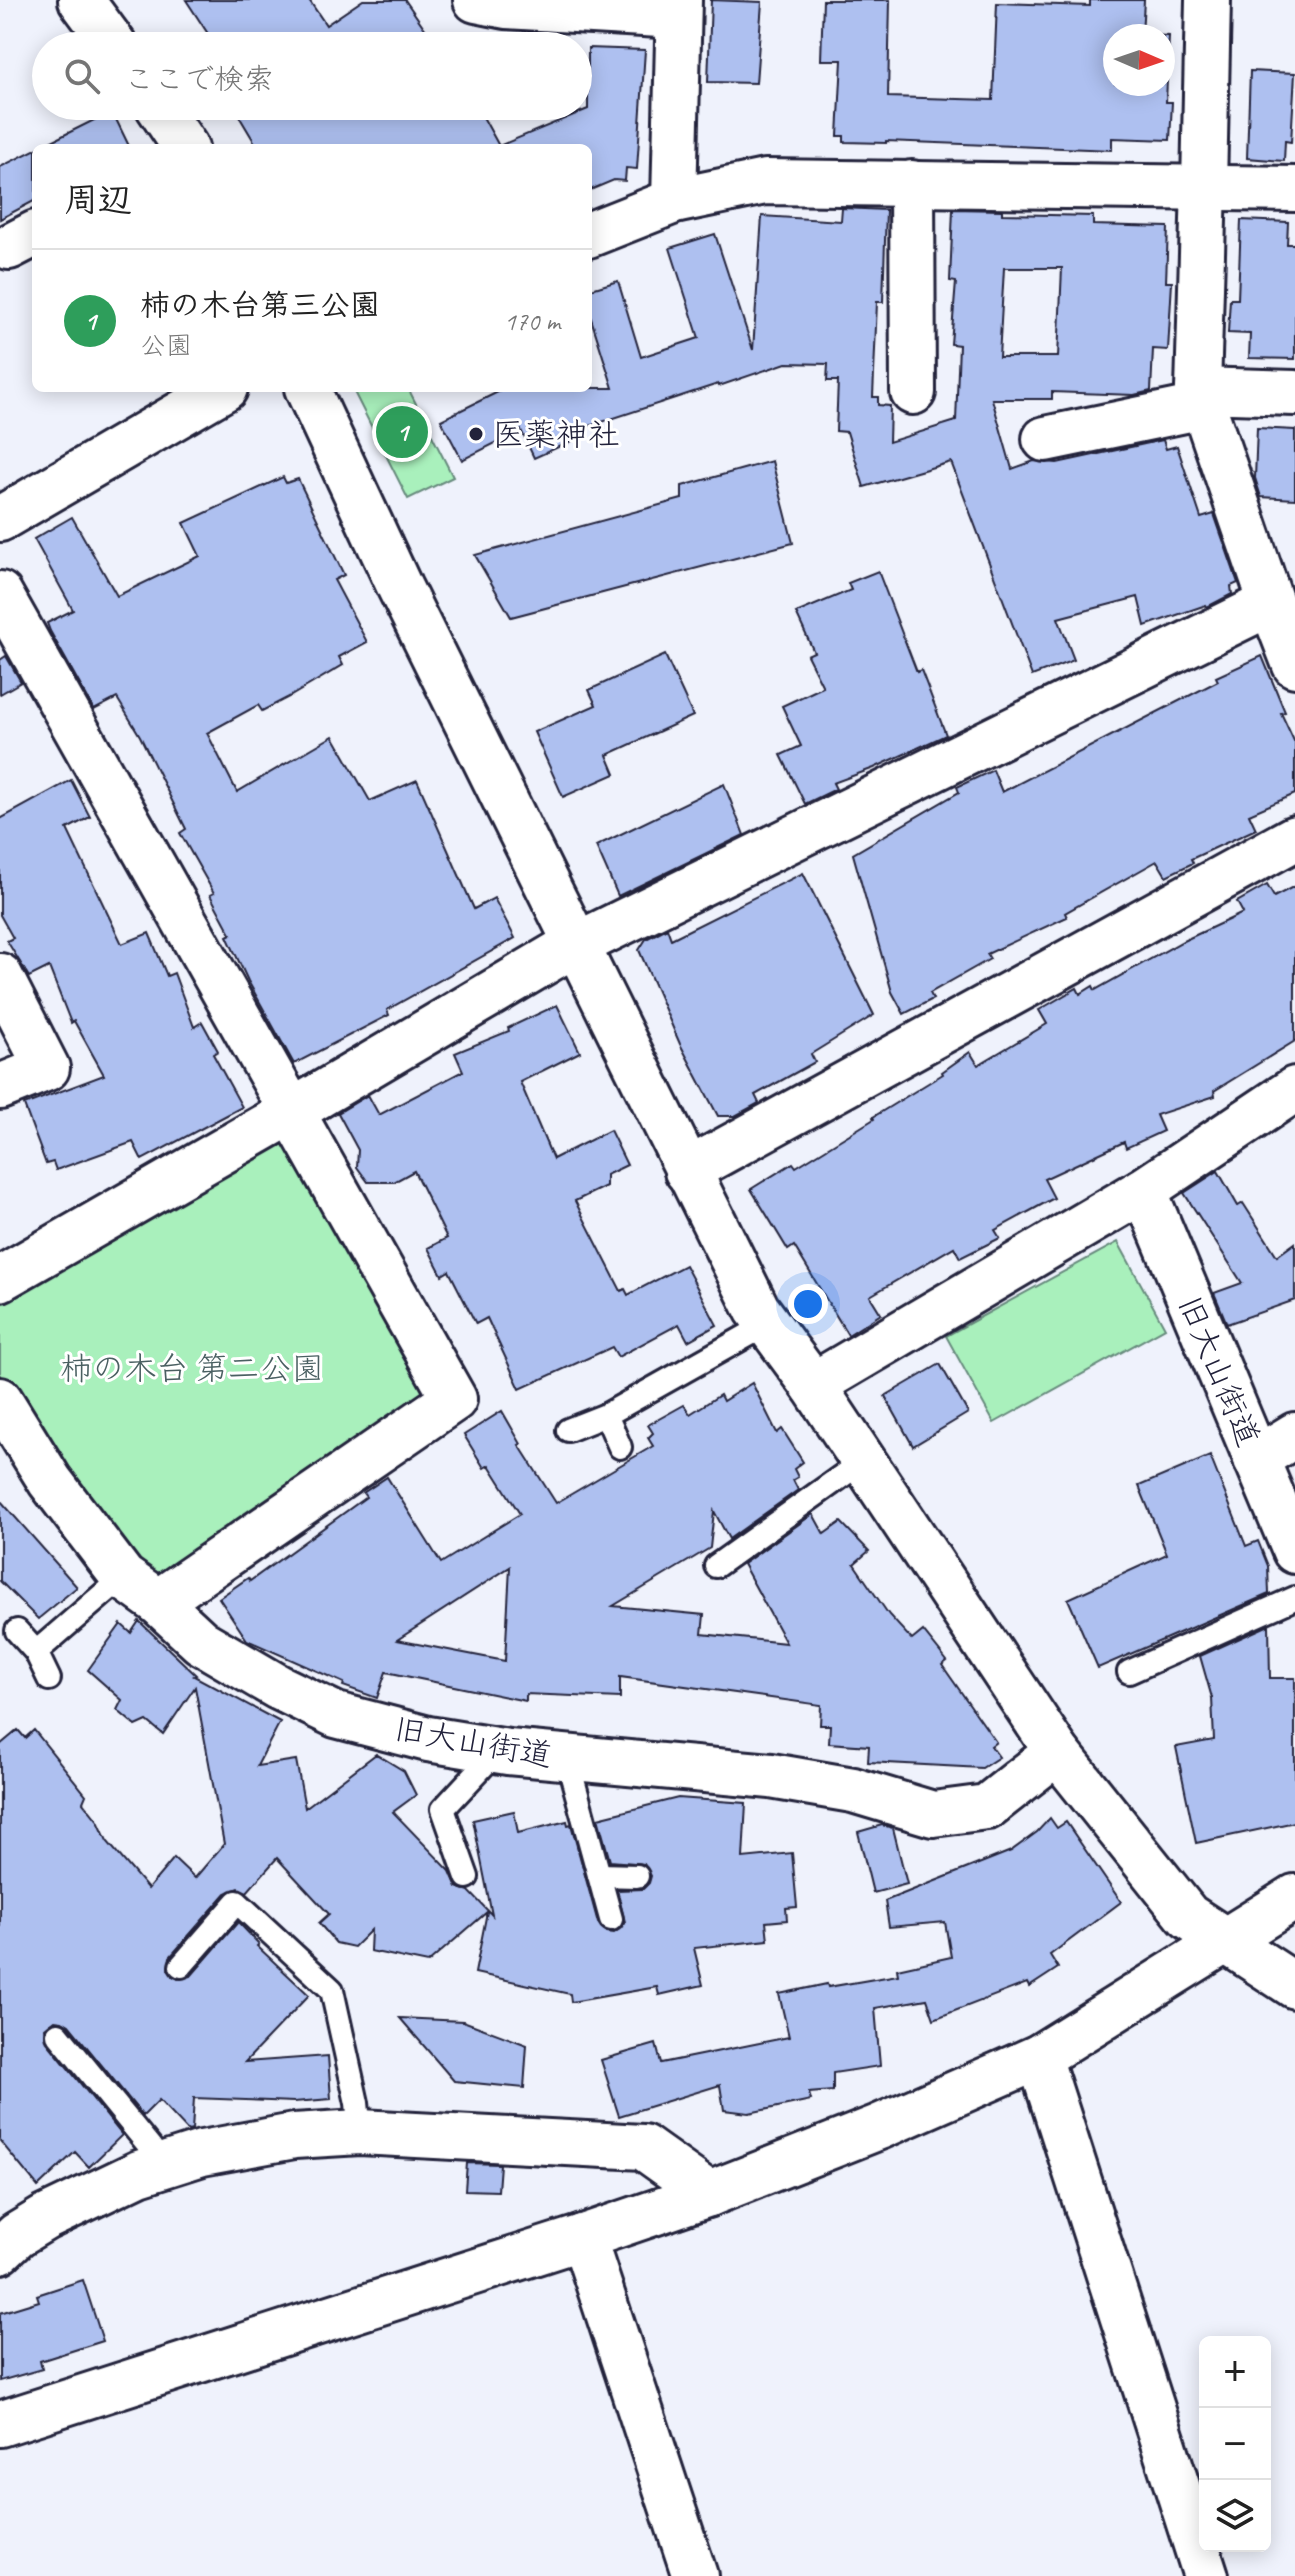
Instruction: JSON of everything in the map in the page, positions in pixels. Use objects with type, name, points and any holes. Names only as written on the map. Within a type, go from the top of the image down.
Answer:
[{"type":"street","points":[[81,0],[105,32]]},
{"type":"street","points":[[476,0],[506,6],[679,8],[674,201]]},
{"type":"street","points":[[1208,0],[1201,398],[1295,665]]},
{"type":"street","points":[[167,120],[183,144]]},
{"type":"street","points":[[592,233],[674,201],[765,182],[1295,189]]},
{"type":"street","points":[[912,183],[913,392]]},
{"type":"street","points":[[0,519],[218,392]]},
{"type":"street","points":[[309,392],[400,588],[757,1309],[813,1385],[1057,1752],[1188,1916],[1295,1986]]},
{"type":"street","points":[[1045,439],[1201,398],[1295,393]]},
{"type":"street","points":[[0,594],[454,1399],[158,1602]]},
{"type":"street","points":[[0,1279],[577,946],[1271,603]]},
{"type":"street","points":[[687,1171],[1295,838]]},
{"type":"street","points":[[0,976],[47,1068],[0,1087]]},
{"type":"street","points":[[813,1385],[1144,1190],[1295,1089]]},
{"type":"street","name":"旧大山街道","points":[[1144,1190],[1295,1551]]},
{"type":"street","name":"旧大山街道","points":[[0,1400],[50,1481],[123,1577],[158,1602],[201,1642],[278,1687],[336,1715],[428,1739],[498,1750],[771,1776],[853,1790],[933,1814],[987,1807],[1057,1752]]},
{"type":"street","points":[[1256,1459],[1295,1435]]},
{"type":"street","points":[[0,2424],[583,2237],[709,2194],[879,2127],[1039,2057],[1295,1897]]},
{"type":"street","points":[[1039,2057],[1206,2576]]},
{"type":"street","points":[[6,2234],[159,2166],[202,2153],[278,2138],[360,2132],[643,2147],[709,2194]]},
{"type":"street","points":[[583,2237],[695,2576]]},
{"type":"lane","points":[[568,1430],[606,1415],[768,1324]]},
{"type":"lane","points":[[606,1415],[620,1447]]},
{"type":"lane","points":[[716,1566],[863,1461]]},
{"type":"lane","points":[[36,1652],[123,1577]]},
{"type":"lane","points":[[1129,1672],[1295,1598]]},
{"type":"lane","points":[[17,1631],[36,1652],[49,1679]]},
{"type":"lane","points":[[467,1877],[443,1809],[498,1750]]},
{"type":"lane","points":[[567,1758],[611,1919]]},
{"type":"lane","points":[[599,1875],[637,1876]]},
{"type":"lane","points":[[181,1966],[237,1902],[332,1990],[357,2103],[360,2132]]},
{"type":"lane","points":[[58,2034],[151,2148],[159,2166]]},
{"type":"green space","points":[[354,392],[410,392],[453,477],[408,499]]},
{"type":"green space","name":"柿の木台 第二公園","points":[[291,1112],[454,1399],[158,1602],[0,1400],[0,1279]]},
{"type":"green space","points":[[1118,1242],[1165,1328],[994,1423],[946,1336]]},
{"type":"building","points":[[186,0],[309,0],[326,25],[363,0],[405,0],[427,32],[207,32]]},
{"type":"building","points":[[711,0],[762,2],[756,83],[708,82]]},
{"type":"building","points":[[823,0],[890,0],[888,97],[993,100],[997,3],[1090,6],[1090,0],[1144,0],[1143,24],[1103,24],[1103,96],[1166,96],[1166,102],[1172,102],[1170,140],[1112,138],[1112,150],[844,142],[844,136],[838,136],[842,60],[821,60]]},
{"type":"building","points":[[592,48],[645,50],[637,169],[626,168],[625,181],[614,180],[592,189],[592,144],[504,144],[562,120],[592,120]]},
{"type":"building","points":[[1250,71],[1295,73],[1291,142],[1285,141],[1284,161],[1247,158]]},
{"type":"building","points":[[94,120],[116,120],[128,144],[46,144]]},
{"type":"building","points":[[241,120],[485,120],[498,144],[256,144]]},
{"type":"building","points":[[32,151],[32,202],[0,219],[0,167]]},
{"type":"building","points":[[842,208],[886,210],[883,302],[877,302],[873,397],[878,397],[878,405],[890,406],[889,442],[956,421],[959,345],[951,344],[956,282],[950,281],[953,209],[1002,210],[1002,214],[1093,216],[1093,225],[1168,227],[1166,282],[1172,282],[1168,350],[1153,349],[1151,391],[1134,395],[1052,392],[1052,399],[992,399],[1012,469],[1034,461],[1057,463],[1163,440],[1166,449],[1177,446],[1201,518],[1214,514],[1238,583],[1231,586],[1232,594],[1207,607],[1145,626],[1138,597],[1058,618],[1074,660],[1032,676],[951,462],[864,487],[847,432],[836,431],[838,381],[827,381],[828,364],[786,363],[718,384],[580,429],[583,436],[534,458],[521,430],[462,460],[441,420],[498,392],[592,392],[592,388],[613,388],[592,322],[592,289],[618,281],[641,357],[699,338],[670,248],[715,234],[753,350],[762,216],[841,221]],"holes":[[[1004,268],[1062,268],[1058,357],[999,357]]]},
{"type":"building","points":[[1241,220],[1288,222],[1287,244],[1295,244],[1295,359],[1249,358],[1250,334],[1228,333],[1230,299],[1238,299]]},
{"type":"building","points":[[1257,428],[1295,430],[1295,499],[1261,497],[1255,478]]},
{"type":"building","points":[[772,461],[793,543],[511,617],[475,555],[682,499],[682,486]]},
{"type":"building","points":[[283,477],[286,483],[298,479],[344,575],[334,580],[367,642],[339,657],[343,665],[291,696],[262,711],[258,705],[207,733],[237,792],[333,736],[370,801],[417,780],[474,909],[494,898],[515,938],[387,1010],[389,1015],[294,1064],[248,981],[227,936],[231,934],[210,895],[214,893],[180,833],[186,829],[140,736],[117,698],[94,710],[50,631],[47,623],[73,610],[34,539],[72,517],[117,596],[200,556],[184,523]]},
{"type":"building","points":[[878,571],[917,672],[921,670],[946,735],[833,783],[836,789],[805,804],[781,755],[801,746],[782,706],[823,687],[807,655],[814,652],[796,613],[851,590],[848,583]]},
{"type":"building","points":[[665,655],[693,716],[607,755],[615,774],[563,797],[534,732],[596,705],[589,690]]},
{"type":"building","points":[[6,656],[21,682],[0,694],[0,660]]},
{"type":"building","points":[[1262,656],[1285,712],[1281,713],[1295,743],[1295,794],[1249,814],[1256,829],[1191,859],[1193,863],[1166,876],[1157,861],[1065,913],[1067,917],[987,954],[990,959],[930,993],[933,999],[904,1014],[892,992],[853,854],[959,792],[957,787],[993,770],[1002,792],[1218,681],[1216,677]]},
{"type":"building","points":[[71,780],[90,817],[67,829],[122,944],[149,933],[167,976],[174,973],[194,1027],[202,1022],[218,1051],[213,1054],[242,1107],[142,1160],[133,1142],[56,1170],[53,1162],[46,1164],[24,1105],[104,1075],[74,1021],[71,1023],[49,967],[29,977],[7,941],[13,938],[0,915],[0,819]]},
{"type":"building","points":[[724,784],[744,835],[618,896],[596,846]]},
{"type":"building","points":[[803,873],[874,1015],[811,1054],[815,1062],[755,1095],[759,1103],[735,1116],[718,1116],[680,1044],[639,950],[646,939],[667,928],[671,939]]},
{"type":"building","points":[[1267,885],[1274,897],[1295,886],[1295,1041],[1214,1091],[1215,1096],[1156,1115],[1163,1131],[1126,1148],[1124,1142],[1044,1179],[1054,1198],[995,1230],[1000,1238],[960,1258],[954,1247],[870,1296],[881,1314],[848,1335],[794,1246],[788,1250],[751,1189],[793,1163],[796,1167],[874,1119],[943,1074],[970,1052],[978,1065],[1047,1024],[1039,1010],[1077,988],[1080,994],[1093,986],[1095,990],[1183,941],[1243,913],[1237,902]]},
{"type":"building","points":[[557,1005],[580,1052],[520,1082],[553,1159],[610,1130],[627,1165],[606,1175],[606,1186],[575,1201],[621,1291],[625,1289],[628,1295],[685,1265],[717,1325],[688,1341],[679,1324],[618,1357],[612,1347],[520,1389],[487,1318],[476,1324],[449,1271],[442,1275],[428,1248],[447,1238],[414,1171],[394,1182],[368,1182],[357,1167],[358,1150],[338,1113],[368,1095],[379,1115],[463,1071],[455,1053],[509,1031],[508,1028]]},
{"type":"building","points":[[1218,1171],[1238,1206],[1243,1203],[1277,1256],[1295,1243],[1295,1300],[1227,1324],[1214,1293],[1242,1283],[1184,1193]]},
{"type":"building","points":[[940,1364],[968,1413],[913,1446],[885,1396]]},
{"type":"building","points":[[752,1383],[777,1433],[782,1429],[803,1462],[794,1469],[798,1477],[793,1480],[798,1490],[729,1539],[714,1511],[710,1548],[613,1606],[704,1615],[702,1634],[786,1643],[743,1564],[813,1514],[824,1534],[841,1522],[869,1551],[854,1564],[889,1615],[912,1640],[923,1631],[947,1661],[942,1665],[996,1742],[991,1746],[999,1757],[982,1768],[868,1762],[869,1746],[829,1743],[830,1725],[820,1725],[821,1705],[620,1677],[620,1698],[526,1694],[526,1701],[386,1672],[377,1698],[343,1686],[344,1683],[247,1640],[219,1598],[248,1578],[250,1581],[366,1497],[363,1493],[387,1477],[441,1563],[520,1514],[489,1465],[484,1468],[464,1435],[502,1411],[519,1445],[556,1503],[653,1446],[648,1438],[653,1433],[648,1425],[684,1405],[690,1414],[720,1395],[723,1401]],"holes":[[[510,1567],[505,1661],[397,1640]]]},
{"type":"building","points":[[1210,1456],[1246,1546],[1258,1541],[1268,1566],[1269,1594],[1098,1668],[1068,1599],[1167,1554],[1139,1486]]},
{"type":"building","points":[[0,1500],[77,1587],[38,1619],[0,1581]]},
{"type":"building","points":[[139,1621],[194,1676],[280,1722],[257,1766],[296,1760],[305,1808],[376,1754],[404,1771],[416,1795],[393,1812],[450,1871],[457,1887],[469,1891],[492,1915],[473,1820],[514,1811],[518,1833],[567,1821],[568,1825],[571,1824],[598,1923],[607,1932],[614,1933],[625,1922],[617,1890],[643,1889],[651,1876],[644,1864],[610,1861],[598,1818],[678,1798],[746,1803],[743,1858],[792,1853],[797,1907],[786,1908],[787,1920],[766,1922],[768,1940],[694,1948],[703,1985],[659,1995],[657,1987],[571,2002],[570,1994],[475,1973],[487,1912],[428,1963],[370,1951],[371,1930],[354,1947],[336,1943],[319,1923],[329,1914],[277,1858],[247,1892],[239,1888],[226,1893],[170,1957],[168,1970],[178,1979],[191,1976],[238,1922],[259,1944],[257,1946],[309,1995],[245,2062],[328,2056],[331,2099],[294,2102],[194,2098],[192,2130],[188,2131],[159,2100],[143,2116],[69,2025],[55,2020],[45,2028],[47,2042],[122,2135],[89,2167],[75,2152],[38,2187],[0,2141],[0,1745],[18,1730],[25,1738],[34,1730],[86,1795],[83,1802],[98,1821],[107,1841],[148,1889],[174,1858],[195,1878],[224,1844],[195,1687],[163,1734],[147,1721],[136,1726],[117,1710],[122,1700],[88,1670],[121,1624],[131,1633]]},
{"type":"building","points":[[1269,1625],[1270,1678],[1295,1678],[1295,1822],[1196,1843],[1176,1747],[1214,1740],[1212,1698],[1200,1656]]},
{"type":"building","points":[[1050,1818],[1057,1828],[1066,1822],[1121,1902],[1050,1955],[1058,1968],[1029,1987],[1027,1983],[934,2019],[927,1999],[875,2008],[880,2066],[833,2073],[833,2091],[809,2093],[811,2100],[749,2113],[724,2110],[720,2085],[619,2116],[601,2060],[656,2044],[661,2063],[789,2037],[779,1994],[898,1975],[897,1969],[951,1957],[945,1922],[889,1927],[885,1901],[1011,1851]]},
{"type":"building","points":[[882,1825],[893,1828],[907,1884],[873,1893],[858,1832]]},
{"type":"building","points":[[400,2018],[463,2021],[527,2045],[524,2088],[454,2081]]},
{"type":"building","points":[[467,2163],[500,2164],[498,2191],[465,2190]]},
{"type":"building","points":[[83,2280],[103,2341],[40,2361],[42,2369],[0,2381],[0,2313],[39,2301],[37,2295]]},
{"type":"place","name":"柿の木台第三公園","points":[[402,432]]},
{"type":"place","name":"医薬神社","points":[[476,434]]}]
